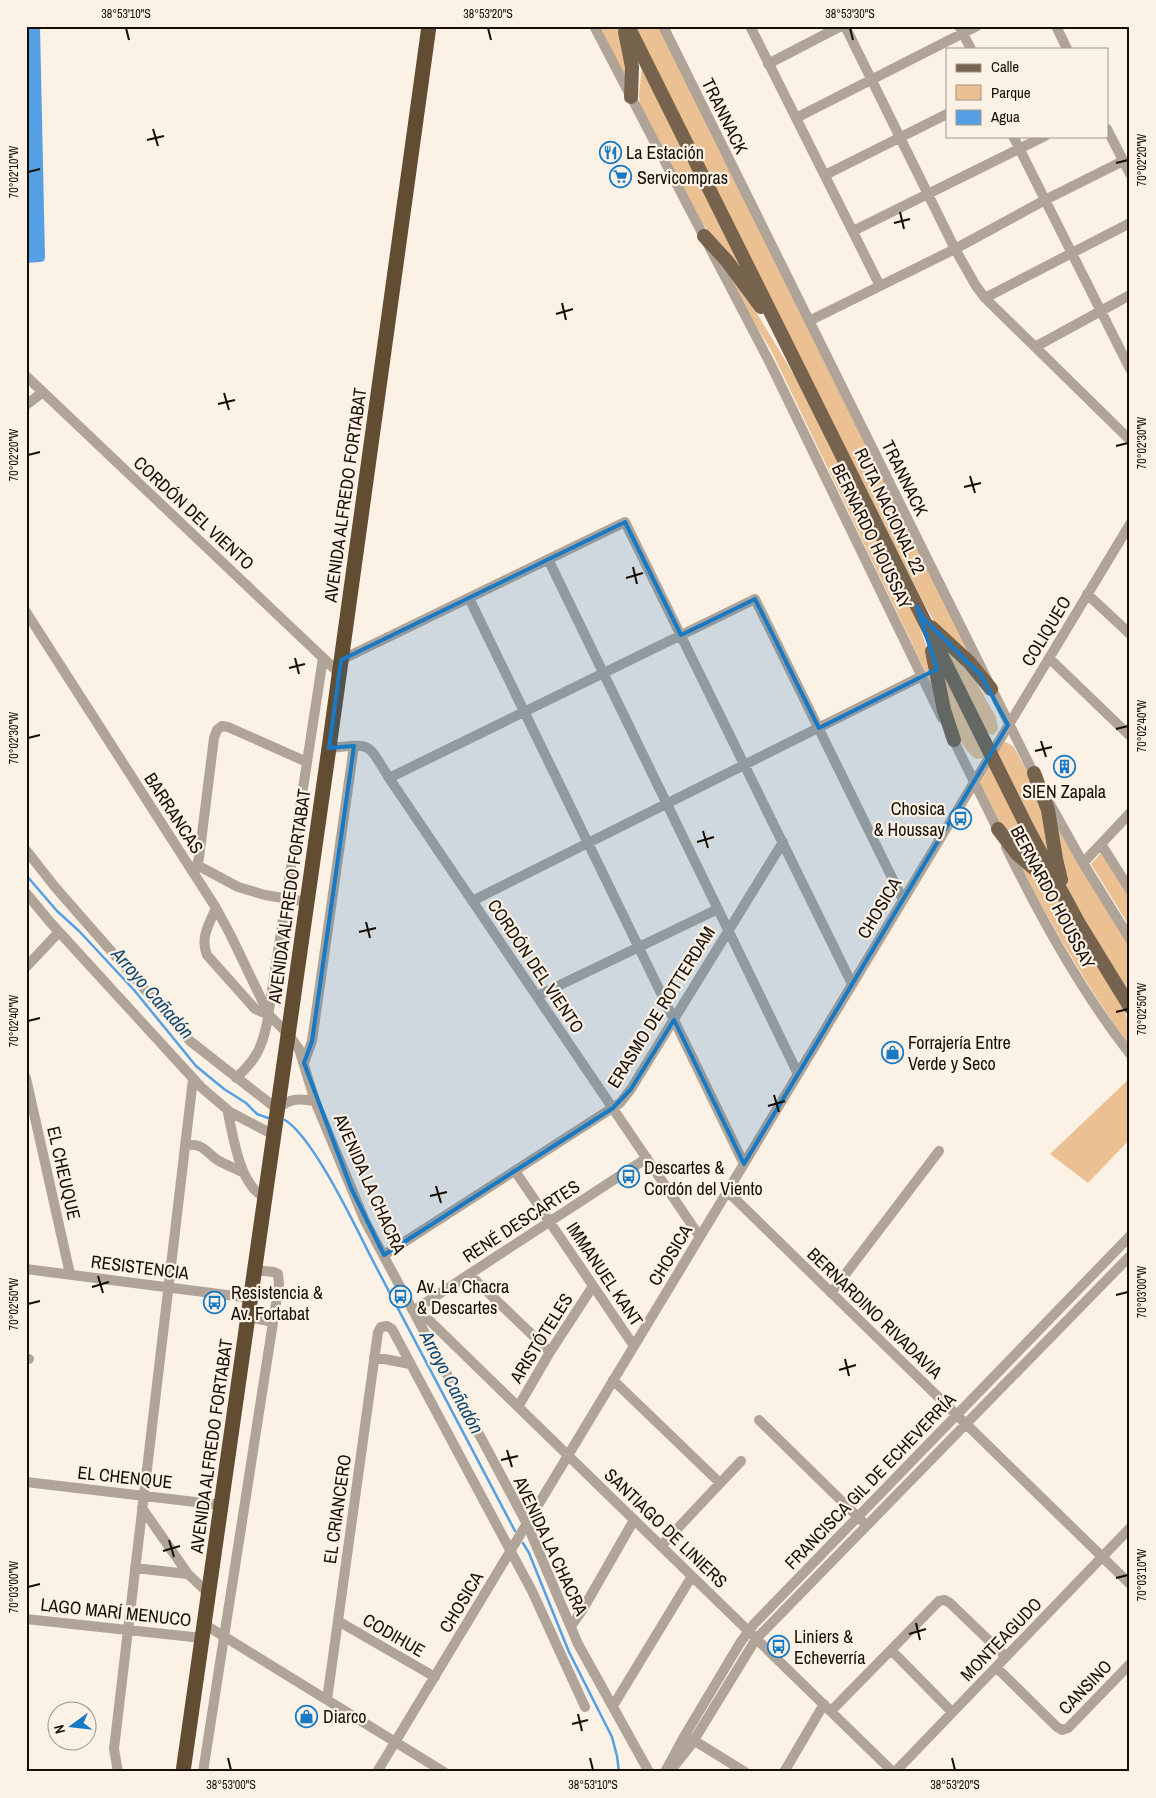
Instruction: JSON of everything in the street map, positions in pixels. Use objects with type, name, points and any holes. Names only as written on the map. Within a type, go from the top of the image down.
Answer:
[{"type":"highway","name":"AVENIDA ALFREDO FORTABAT","points":[[183,1772],[329,748],[429,26]]},
{"type":"main road","points":[[623,26],[632,67],[631,97]]},
{"type":"main road","name":"RUTA NACIONAL 22","points":[[628,26],[990,754],[1078,922],[1130,1007]]},
{"type":"main road","points":[[704,236],[727,261],[786,342]]},
{"type":"main road","points":[[920,613],[969,662],[991,689]]},
{"type":"main road","points":[[920,613],[937,666],[944,710],[954,740]]},
{"type":"main road","points":[[1034,773],[1048,810],[1058,868],[1078,922]]},
{"type":"main road","points":[[998,829],[1017,854],[1045,877],[1066,900]]},
{"type":"main road","points":[[1114,983],[1130,1014]]},
{"type":"street","name":"BERNARDO HOUSSAY","points":[[594,26],[770,363],[1034,902],[1063,955],[1095,1006],[1130,1054]]},
{"type":"street","name":"TRANNACK","points":[[663,26],[1008,725],[1083,863],[1130,939]]},
{"type":"street","points":[[750,26],[880,286]]},
{"type":"street","points":[[768,64],[841,26]]},
{"type":"street","points":[[845,26],[955,249],[984,298],[1130,440]]},
{"type":"street","points":[[796,118],[872,80],[961,30],[977,26]]},
{"type":"street","points":[[1056,26],[1067,48]]},
{"type":"street","points":[[961,30],[970,48]]},
{"type":"street","points":[[826,176],[946,114]]},
{"type":"street","points":[[1108,131],[1130,174]]},
{"type":"street","points":[[1014,138],[1129,367]]},
{"type":"street","points":[[853,231],[1041,138]]},
{"type":"street","points":[[809,320],[955,249],[1045,200],[1123,161]]},
{"type":"street","points":[[984,298],[1130,223]]},
{"type":"street","points":[[1035,347],[1130,295]]},
{"type":"street","name":"CORDÓN DEL VIENTO","points":[[26,376],[323,658],[340,667]]},
{"type":"street","points":[[26,406],[43,392]]},
{"type":"street","points":[[340,667],[469,598],[625,522],[852,984]]},
{"type":"street","name":"COLIQUEO","points":[[990,754],[1130,524]]},
{"type":"street","points":[[548,559],[798,1074]]},
{"type":"street","points":[[1087,594],[1130,634]]},
{"type":"street","points":[[469,598],[744,1164]]},
{"type":"street","points":[[389,778],[755,599],[903,900]]},
{"type":"street","name":"BARRANCAS","points":[[26,612],[195,870],[231,936],[269,1014],[288,1034]]},
{"type":"street","points":[[236,1078],[253,1061],[265,1034],[323,658]]},
{"type":"street","points":[[1049,658],[1130,736]]},
{"type":"street","points":[[472,901],[922,676]]},
{"type":"street","points":[[307,902],[265,895],[238,887],[195,870],[214,738],[217,730],[222,726],[228,727],[308,762]]},
{"type":"street","name":"CORDÓN DEL VIENTO","points":[[329,748],[364,745],[371,749],[700,1236]]},
{"type":"street","points":[[304,1063],[312,1041],[354,746]]},
{"type":"street","name":"CHOSICA","points":[[377,1772],[990,754]]},
{"type":"street","points":[[1083,863],[1130,814]]},
{"type":"street","name":"ERASMO DE ROTTERDAM","points":[[384,1255],[613,1108],[631,1089],[783,842]]},
{"type":"street","points":[[1101,844],[1130,890]]},
{"type":"street","points":[[26,850],[60,893],[190,1041],[277,1108],[288,1101],[298,1098],[316,1101]]},
{"type":"street","points":[[26,893],[59,932],[193,1079],[227,1109],[274,1135]]},
{"type":"street","points":[[216,908],[204,936],[204,947],[207,955],[255,1009],[269,1014]]},
{"type":"street","points":[[537,996],[718,909]]},
{"type":"street","points":[[26,967],[59,932]]},
{"type":"street","name":"AVENIDA LA CHACRA","points":[[288,1034],[299,1049],[316,1101],[358,1205],[527,1524],[578,1644],[649,1772]]},
{"type":"street","name":"EL CHEUQUE","points":[[26,1078],[70,1274]]},
{"type":"street","points":[[118,1772],[114,1749],[193,1079]]},
{"type":"street","points":[[227,1109],[244,1173],[249,1184],[257,1194],[265,1198]]},
{"type":"street","points":[[185,1145],[196,1144],[218,1160],[244,1173]]},
{"type":"street","points":[[831,1293],[939,1151]]},
{"type":"street","name":"RENÉ DESCARTES","points":[[413,1311],[647,1158]]},
{"type":"street","name":"IMMANUEL KANT","points":[[515,1171],[634,1346]]},
{"type":"street","name":"BERNARDINO RIVADAVIA","points":[[727,1191],[1130,1584]]},
{"type":"street","name":"FRANCISCA GIL DE ECHEVERRÍA","points":[[669,1772],[748,1631],[1130,1236]]},
{"type":"street","name":"FRANCISCA GIL DE ECHEVERRÍA","points":[[665,1772],[756,1638],[1130,1256]]},
{"type":"street","name":"RESISTENCIA","points":[[26,1269],[250,1298]]},
{"type":"street","points":[[203,1772],[279,1284],[278,1274],[254,1270]]},
{"type":"street","points":[[469,1274],[550,1352]]},
{"type":"street","name":"ARISTÓTELES","points":[[518,1407],[550,1352],[593,1286]]},
{"type":"street","name":"SANTIAGO DE LINIERS","points":[[413,1311],[430,1321],[894,1772]]},
{"type":"street","points":[[248,1317],[274,1322]]},
{"type":"street","name":"AVENIDA LA CHACRA","points":[[384,1326],[392,1329],[511,1550],[532,1591],[585,1707]]},
{"type":"street","name":"EL CRIANCERO","points":[[326,1700],[374,1357],[378,1332],[384,1326]]},
{"type":"street","points":[[374,1357],[410,1364]]},
{"type":"street","points":[[613,1380],[720,1484]]},
{"type":"street","points":[[759,1420],[867,1525]]},
{"type":"street","points":[[661,1546],[741,1461]]},
{"type":"street","name":"EL CHENQUE","points":[[26,1482],[221,1505]]},
{"type":"street","points":[[142,1508],[188,1574],[208,1594]]},
{"type":"street","points":[[571,1626],[583,1609],[634,1520]]},
{"type":"street","name":"MONTEAGUDO","points":[[894,1772],[1130,1528]]},
{"type":"street","points":[[135,1568],[188,1574]]},
{"type":"street","points":[[613,1706],[692,1576]]},
{"type":"street","points":[[784,1772],[828,1708],[891,1650],[934,1604],[942,1600],[950,1603],[1006,1657]]},
{"type":"street","name":"LAGO MARÍ MENUCO","points":[[26,1619],[128,1630],[203,1631]]},
{"type":"street","name":"CODIHUE","points":[[338,1621],[435,1677]]},
{"type":"street","points":[[203,1631],[224,1636],[444,1772]]},
{"type":"street","points":[[891,1650],[952,1712]]},
{"type":"street","name":"CANSINO","points":[[996,1667],[1062,1730],[1068,1728],[1130,1664]]},
{"type":"street","points":[[689,1737],[744,1772]]},
{"type":"highlighted area","points":[[625,522],[681,635],[755,599],[819,728],[937,669],[917,607],[923,618],[981,675],[1008,725],[744,1164],[674,1020],[631,1089],[613,1108],[384,1255],[351,1188],[304,1063],[312,1041],[354,746],[329,748],[341,660]]},
{"type":"green space","points":[[599,26],[620,26],[628,82]]},
{"type":"green space","points":[[635,26],[659,26],[970,653],[935,622],[924,604]]},
{"type":"green space","points":[[642,65],[757,296],[701,221],[640,105],[639,94]]},
{"type":"green space","points":[[722,261],[732,272],[797,380],[916,619],[933,663],[940,702],[772,352],[748,312]]},
{"type":"green space","points":[[938,640],[972,675],[996,717],[998,729],[993,735],[987,733]]},
{"type":"green space","points":[[938,658],[985,755],[983,758],[976,759],[968,751],[955,728],[946,698]]},
{"type":"green space","points":[[1006,742],[1014,747],[1040,796],[1057,875],[997,753],[1002,744]]},
{"type":"green space","points":[[990,766],[1049,878],[1006,835],[980,783]]},
{"type":"green space","points":[[1052,813],[1099,898],[1130,946],[1130,996],[1092,937],[1069,890],[1059,859]]},
{"type":"green space","points":[[1101,853],[1130,899],[1130,927],[1091,864]]},
{"type":"green space","points":[[1015,856],[1052,888],[1124,1011],[1130,1025],[1130,1047],[1070,954]]},
{"type":"green space","points":[[1130,1078],[1130,1139],[1088,1183],[1050,1154]]},
{"type":"water","points":[[26,26],[40,26],[45,257],[44,261],[26,263]]},
{"type":"waterway","name":"Arroyo Cañadón","points":[[26,875],[57,911],[79,931],[134,990],[196,1066],[224,1089],[246,1103],[257,1114],[268,1118]]},
{"type":"waterway","name":"Arroyo Cañadón","points":[[285,1120],[309,1145],[334,1185],[515,1531]]},
{"type":"waterway","name":"Arroyo Cañadón","points":[[523,1543],[529,1553],[569,1652],[612,1737],[619,1772]]},
{"type":"place","name":"La Estación","points":[[610,152]]},
{"type":"place","name":"Servicompras","points":[[621,177]]},
{"type":"place","name":"SIEN Zapala","points":[[1064,766]]},
{"type":"place","name":"Chosica & Houssay","points":[[961,818]]},
{"type":"place","name":"Forrajería Entre Verde y Seco","points":[[892,1052]]},
{"type":"place","name":"Descartes & Cordón del Viento","points":[[628,1177]]},
{"type":"place","name":"Av. La Chacra & Descartes","points":[[401,1296]]},
{"type":"place","name":"Resistencia & Av. Fortabat","points":[[215,1302]]},
{"type":"place","name":"Liniers & Echeverría","points":[[778,1646]]},
{"type":"place","name":"Diarco","points":[[307,1716]]}]
